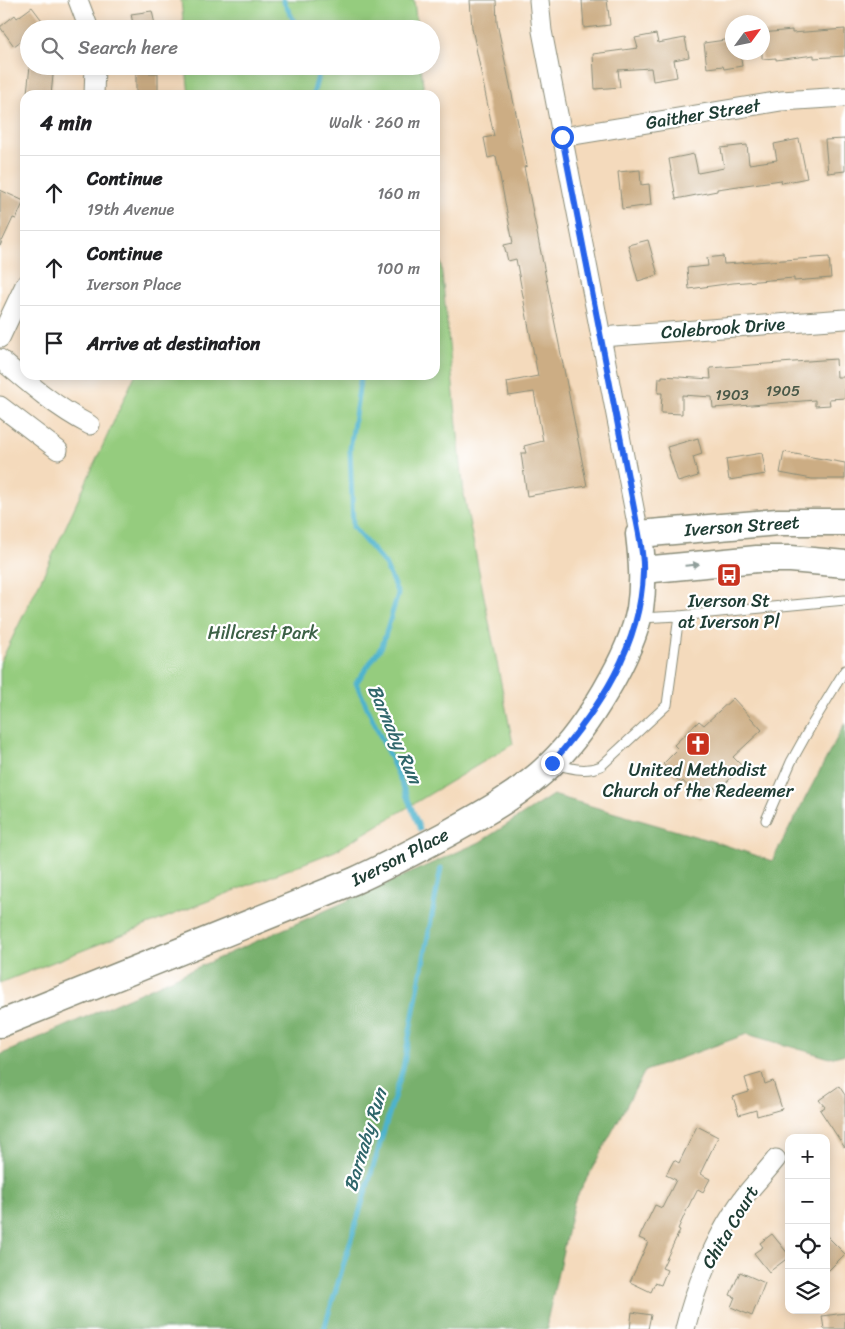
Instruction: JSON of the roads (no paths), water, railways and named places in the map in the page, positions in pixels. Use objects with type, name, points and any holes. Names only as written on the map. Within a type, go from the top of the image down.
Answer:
[{"type":"main road","name":"Iverson Street","points":[[639,534],[778,522],[845,522]]},
{"type":"main road","name":"Iverson Place","points":[[0,1024],[275,914],[391,864],[480,816],[511,796],[552,763],[586,721],[606,691],[627,649],[637,618],[642,592],[643,570],[639,534]]},
{"type":"main road","name":"Iverson Street","points":[[643,570],[757,559],[791,559],[845,564]]},
{"type":"street","points":[[78,0],[86,20]]},
{"type":"street","points":[[539,0],[542,31],[639,534]]},
{"type":"street","points":[[94,90],[95,75]]},
{"type":"street","name":"Gaither Street","points":[[562,137],[782,101],[845,97]]},
{"type":"street","points":[[0,338],[20,296]]},
{"type":"street","name":"Colebrook Drive","points":[[600,337],[845,319]]},
{"type":"street","points":[[0,359],[20,375]]},
{"type":"street","points":[[26,380],[58,406],[90,425]]},
{"type":"street","points":[[0,406],[58,450]]},
{"type":"street","name":"Chita Court","points":[[685,1329],[700,1276],[714,1246],[744,1197],[776,1159]]},
{"type":"lane","points":[[637,618],[679,616],[845,600]]},
{"type":"lane","points":[[552,763],[580,770],[602,766],[667,705],[679,616]]},
{"type":"lane","points":[[766,820],[791,762],[845,670]]},
{"type":"waterway","name":"Barnaby Run","points":[[283,0],[293,20]]},
{"type":"waterway","name":"Barnaby Run","points":[[314,90],[318,75]]},
{"type":"waterway","name":"Barnaby Run","points":[[360,380],[350,449],[353,527],[385,564],[398,594],[382,646],[356,683],[399,777],[420,829]]},
{"type":"waterway","name":"Barnaby Run","points":[[324,1329],[403,1068],[441,868]]},
{"type":"place","name":"Iverson St at Iverson Pl","points":[[729,575]]},
{"type":"place","name":"United Methodist Church of the Redeemer","points":[[698,744]]},
{"type":"park label","name":"Hillcrest Park","points":[[263,633]]}]
